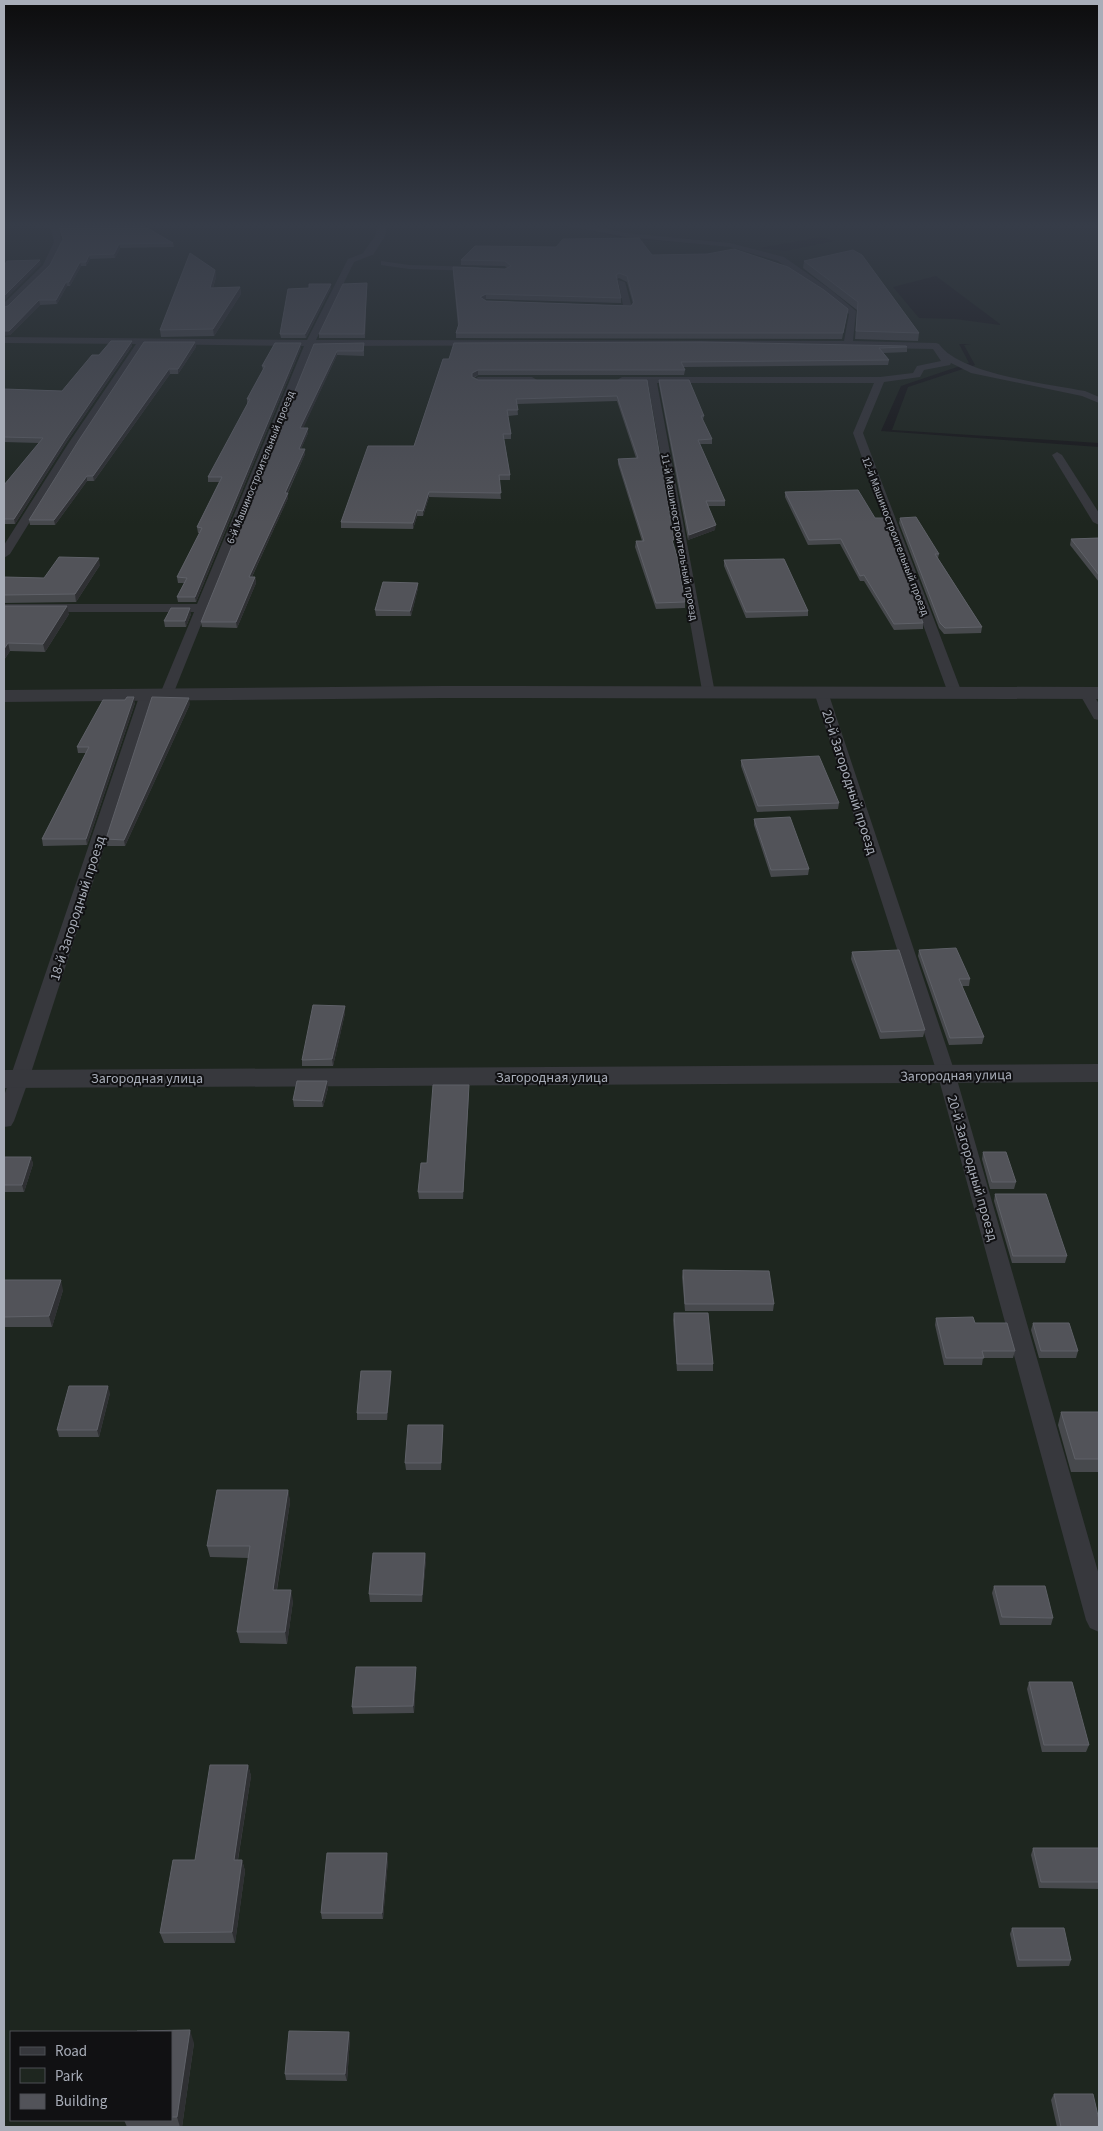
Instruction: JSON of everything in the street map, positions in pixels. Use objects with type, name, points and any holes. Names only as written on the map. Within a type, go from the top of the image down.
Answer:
[{"type":"street","points":[[4,696],[431,692],[1092,693]]},
{"type":"street","name":"Загородная улица","points":[[12,1079],[1099,1074]]},
{"type":"lane","name":"6-й Машиностроительный проезд","points":[[157,694],[202,608],[319,325]]},
{"type":"lane","points":[[848,343],[851,325]]},
{"type":"lane","points":[[4,340],[310,343],[501,341],[848,343],[936,346],[947,363],[920,368],[917,376],[880,380],[614,380]]},
{"type":"lane","points":[[4,554],[73,444],[142,341]]},
{"type":"lane","points":[[942,354],[974,371],[1085,394],[1099,400]]},
{"type":"lane","points":[[478,380],[546,380]]},
{"type":"lane","name":"11-й Машиностроительный проезд","points":[[652,380],[708,693]]},
{"type":"lane","name":"12-й Машиностроительный проезд","points":[[880,380],[858,433],[955,692]]},
{"type":"lane","points":[[1057,455],[1099,522]]},
{"type":"lane","points":[[4,608],[202,608]]},
{"type":"lane","name":"20-й Загородный проезд","points":[[821,692],[947,1076],[1099,1620]]},
{"type":"lane","points":[[1092,693],[1099,716]]},
{"type":"lane","name":"18-й Загородный проезд","points":[[4,1121],[12,1079],[157,694]]},
{"type":"green space","points":[[4,325],[1099,325],[1099,443],[892,430],[908,387],[975,365],[964,345],[971,344],[959,344],[969,363],[901,386],[881,431],[1099,447],[1099,2127],[4,2127]]},
{"type":"building","points":[[4,325],[14,325],[9,331],[4,331]]},
{"type":"building","points":[[162,325],[215,325],[213,329],[160,330]]},
{"type":"building","points":[[282,325],[309,325],[305,334],[280,334]]},
{"type":"building","points":[[323,325],[365,325],[364,334],[319,334]]},
{"type":"building","points":[[459,325],[845,325],[843,333],[456,333]]},
{"type":"building","points":[[856,325],[913,325],[919,333],[856,331]]},
{"type":"building","points":[[111,341],[132,341],[14,519],[4,519],[4,485],[43,438],[4,437],[4,389],[62,391],[92,355],[99,355]]},
{"type":"building","points":[[144,342],[195,342],[178,369],[169,369],[93,476],[87,476],[54,520],[29,520],[79,440]]},
{"type":"building","points":[[701,342],[907,347],[879,348],[889,360],[681,362],[685,370],[478,370],[472,373],[472,377],[478,380],[647,380],[674,540],[672,540],[677,556],[685,602],[656,603],[636,541],[644,541],[618,459],[638,458],[617,396],[516,399],[518,410],[507,410],[511,434],[503,434],[510,475],[499,475],[501,493],[429,492],[423,511],[417,510],[413,523],[341,522],[368,446],[414,446],[443,359],[449,359],[454,343]]},
{"type":"building","points":[[275,343],[301,343],[195,597],[177,597],[187,578],[177,577],[202,528],[197,527],[222,477],[208,477],[250,399],[247,399]]},
{"type":"building","points":[[364,343],[363,351],[337,351],[300,428],[308,428],[299,449],[305,449],[285,493],[288,493],[249,577],[255,577],[236,622],[201,622],[314,344]]},
{"type":"building","points":[[659,380],[689,380],[704,416],[701,416],[712,439],[698,440],[725,501],[706,501],[716,525],[689,535]]},
{"type":"building","points":[[858,490],[875,518],[885,518],[923,623],[894,624],[864,575],[860,576],[841,539],[809,540],[785,492]]},
{"type":"building","points":[[916,517],[939,554],[935,554],[982,627],[945,628],[940,623],[900,518]]},
{"type":"building","points":[[1099,538],[1099,575],[1071,539]]},
{"type":"building","points":[[59,557],[99,558],[75,594],[4,595],[4,577],[44,578]]},
{"type":"building","points":[[784,559],[808,611],[746,612],[724,560]]},
{"type":"building","points":[[383,582],[418,583],[410,611],[375,610]]},
{"type":"building","points":[[4,606],[67,606],[43,644],[8,643],[4,649]]},
{"type":"building","points":[[171,608],[190,608],[185,621],[164,621]]},
{"type":"building","points":[[127,697],[134,697],[86,839],[42,839],[89,747],[77,747],[103,700],[125,700]]},
{"type":"building","points":[[152,697],[189,698],[124,840],[106,839]]},
{"type":"building","points":[[819,756],[839,803],[758,806],[741,760]]},
{"type":"building","points":[[790,817],[809,869],[771,870],[754,819]]},
{"type":"building","points":[[956,948],[970,979],[959,979],[984,1037],[950,1038],[919,950]]},
{"type":"building","points":[[899,950],[925,1030],[881,1032],[852,952]]},
{"type":"building","points":[[313,1005],[345,1006],[332,1059],[302,1060]]},
{"type":"building","points":[[297,1081],[327,1081],[322,1101],[293,1100]]},
{"type":"building","points":[[433,1085],[469,1085],[463,1192],[418,1192],[421,1163],[427,1163]]},
{"type":"building","points":[[983,1152],[1006,1152],[1016,1182],[992,1182]]},
{"type":"building","points":[[4,1157],[31,1157],[22,1185],[4,1185]]},
{"type":"building","points":[[995,1194],[1046,1194],[1067,1256],[1013,1256]]},
{"type":"building","points":[[683,1270],[769,1271],[774,1304],[685,1304]]},
{"type":"building","points":[[4,1280],[61,1280],[49,1316],[4,1317]]},
{"type":"building","points":[[674,1313],[708,1313],[713,1364],[677,1364]]},
{"type":"building","points":[[973,1317],[975,1323],[1007,1323],[1015,1351],[982,1351],[984,1358],[946,1358],[936,1318]]},
{"type":"building","points":[[1033,1323],[1069,1323],[1078,1351],[1041,1351]]},
{"type":"building","points":[[361,1371],[391,1371],[387,1413],[357,1413]]},
{"type":"building","points":[[69,1386],[108,1386],[97,1430],[57,1430]]},
{"type":"building","points":[[1061,1412],[1099,1412],[1099,1459],[1075,1459]]},
{"type":"building","points":[[408,1425],[443,1425],[441,1463],[405,1463]]},
{"type":"building","points":[[217,1490],[288,1490],[273,1590],[291,1590],[285,1632],[237,1632],[250,1546],[207,1546]]},
{"type":"building","points":[[373,1553],[425,1553],[422,1595],[369,1594]]},
{"type":"building","points":[[994,1586],[1045,1586],[1053,1618],[1002,1617]]},
{"type":"building","points":[[356,1667],[416,1667],[413,1706],[352,1707]]},
{"type":"building","points":[[1029,1682],[1072,1682],[1089,1745],[1044,1745]]},
{"type":"building","points":[[210,1765],[248,1765],[234,1860],[242,1860],[232,1932],[160,1933],[173,1860],[195,1860]]},
{"type":"building","points":[[1033,1848],[1099,1848],[1099,1882],[1041,1882]]},
{"type":"building","points":[[327,1853],[387,1853],[382,1913],[321,1913]]},
{"type":"building","points":[[1012,1928],[1064,1928],[1071,1960],[1019,1960]]},
{"type":"building","points":[[190,2030],[177,2117],[172,2117],[172,2031],[137,2031]]},
{"type":"building","points":[[289,2031],[349,2032],[345,2074],[285,2074]]},
{"type":"building","points":[[1054,2094],[1093,2094],[1099,2127],[1061,2127]]}]
